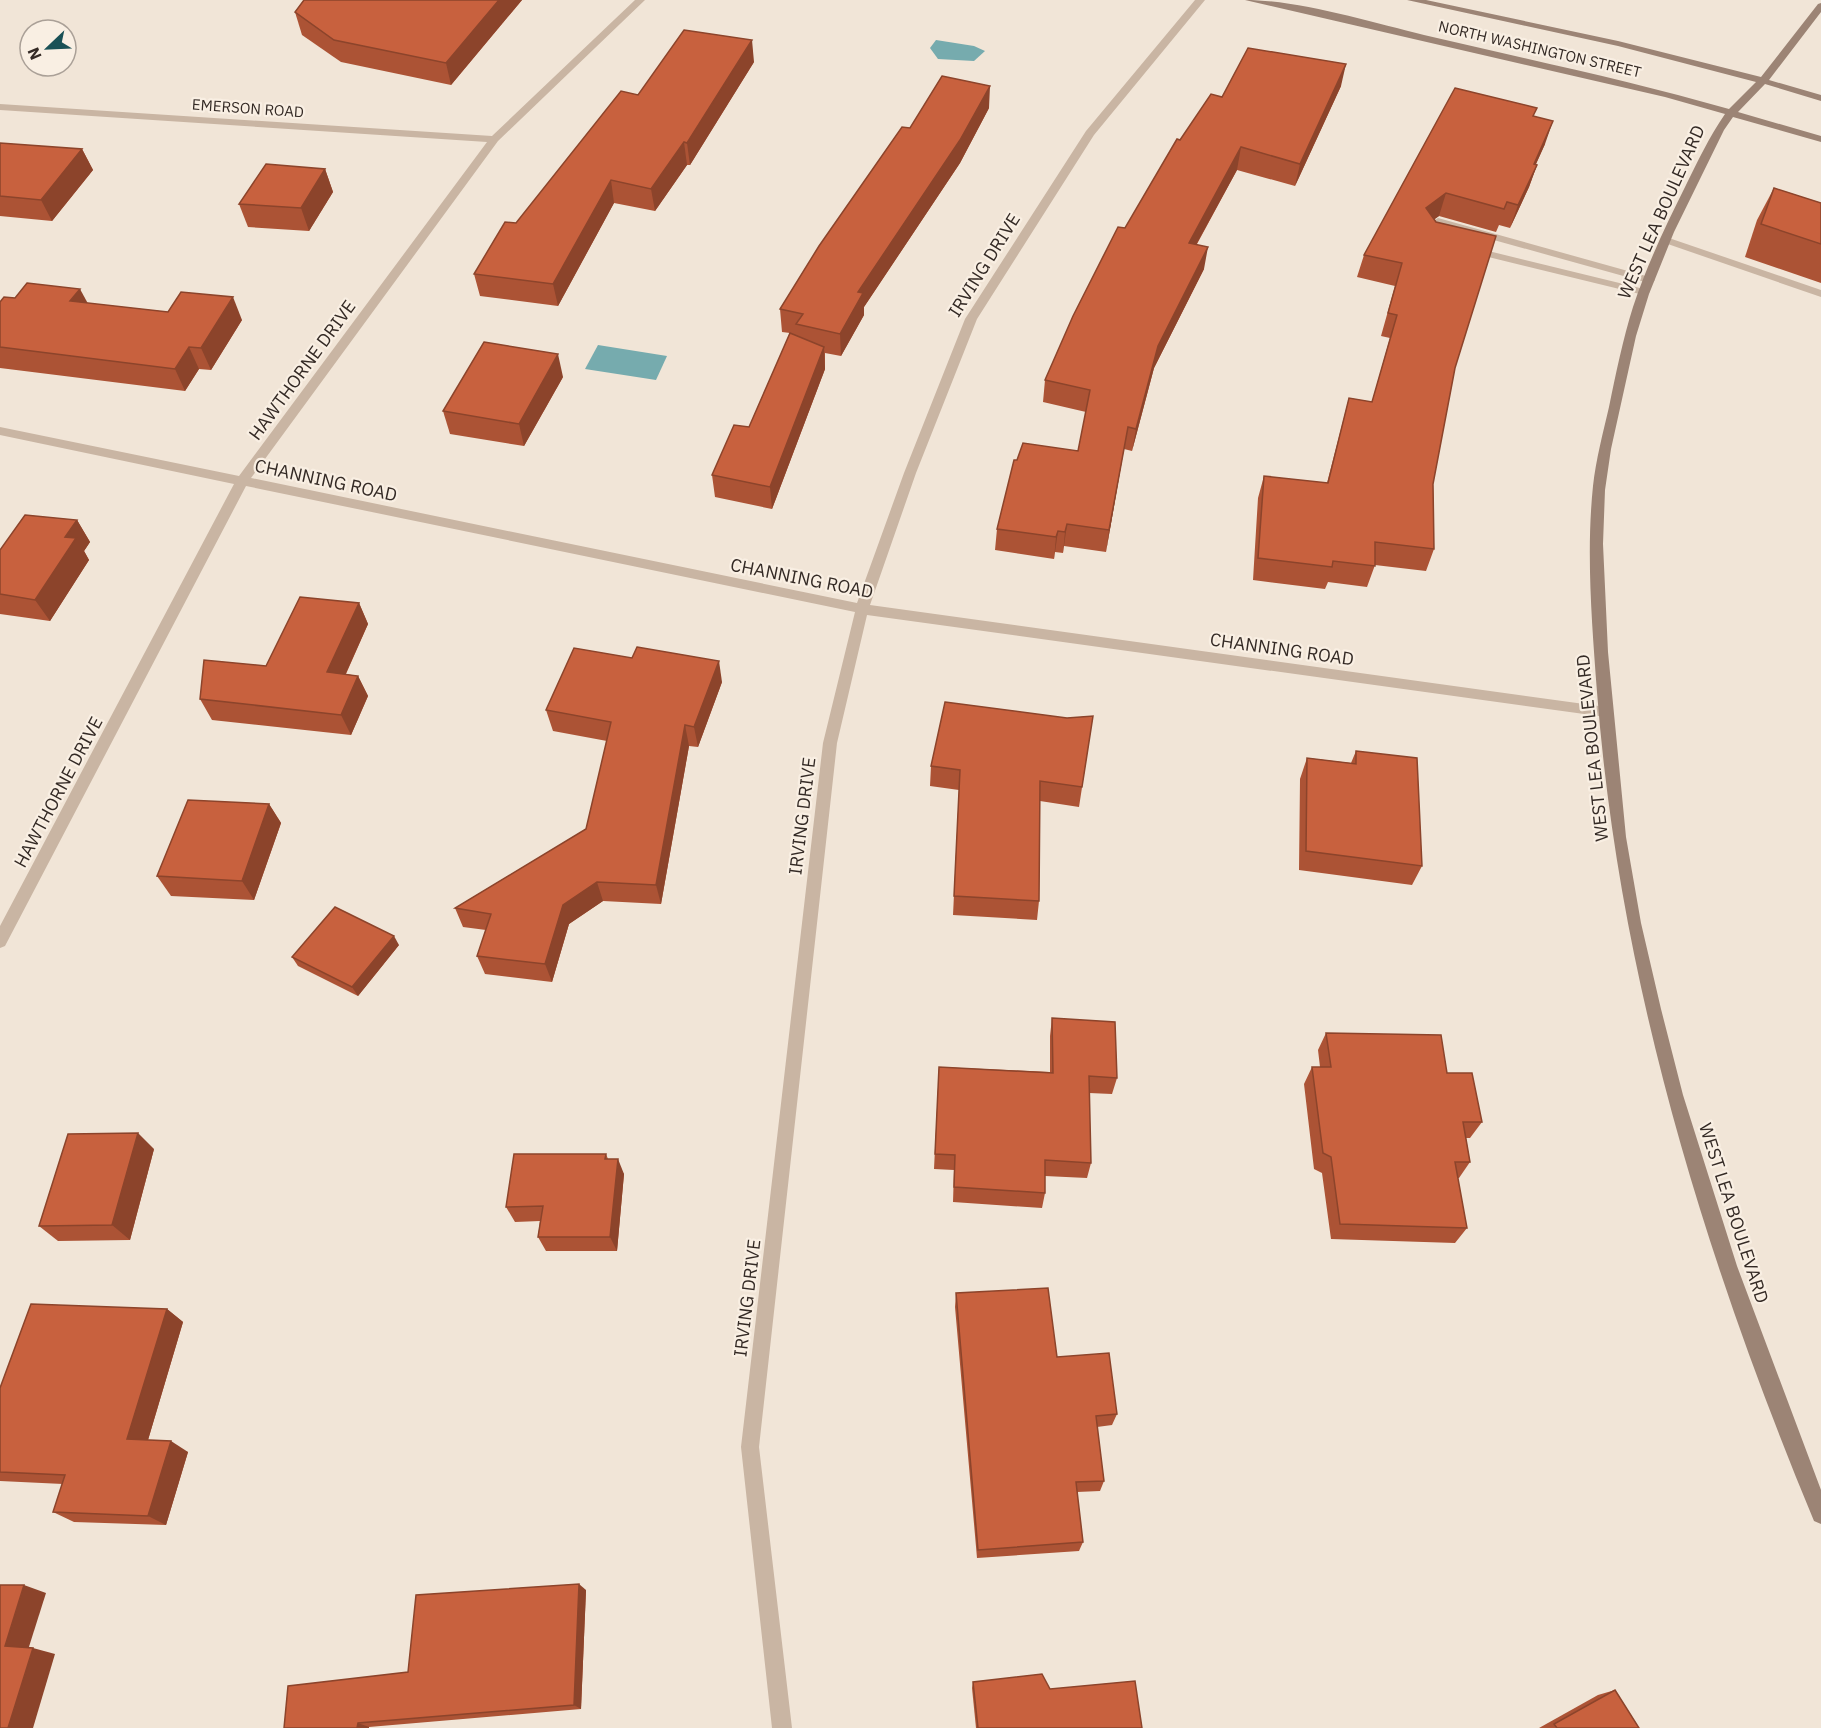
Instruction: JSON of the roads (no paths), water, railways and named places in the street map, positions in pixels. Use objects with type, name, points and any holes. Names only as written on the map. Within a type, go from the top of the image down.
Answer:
[{"type":"street","name":"HAWTHORNE DRIVE","points":[[0,941],[242,481],[494,139],[640,0]]},
{"type":"street","name":"IRVING DRIVE","points":[[782,1728],[750,1447],[830,743],[862,609],[910,473],[971,319],[1090,133],[1200,0]]},
{"type":"street","name":"NORTH WASHINGTON STREET","points":[[1250,0],[1345,19],[1668,95],[1821,139]]},
{"type":"street","name":"NORTH WASHINGTON STREET","points":[[1412,0],[1482,14],[1764,80],[1821,98]]},
{"type":"street","name":"WEST LEA BOULEVARD","points":[[1821,6],[1764,80],[1730,114],[1719,130],[1666,240],[1647,286],[1624,362],[1602,463],[1598,529],[1598,605],[1619,838],[1646,978],[1680,1107],[1757,1343],[1821,1514]]},
{"type":"street","name":"EMERSON ROAD","points":[[0,106],[494,139]]},
{"type":"street","points":[[1433,240],[1426,231],[1438,221],[1647,286]]},
{"type":"street","points":[[1666,240],[1821,294]]},
{"type":"street","points":[[1455,246],[1647,286]]},
{"type":"street","name":"CHANNING ROAD","points":[[0,432],[862,609],[1606,712]]},
{"type":"water","points":[[936,40],[974,46],[985,51],[974,61],[938,59],[930,48]]},
{"type":"water","points":[[598,345],[667,356],[656,380],[585,369]]}]
